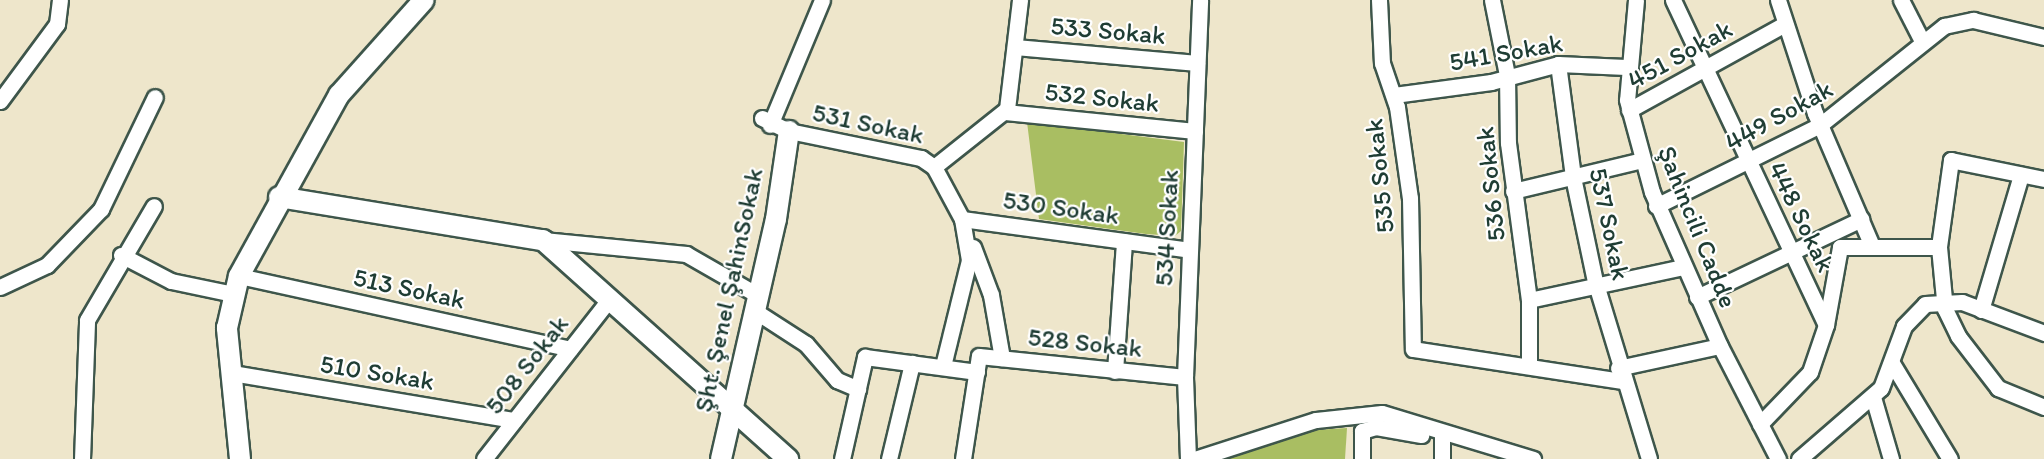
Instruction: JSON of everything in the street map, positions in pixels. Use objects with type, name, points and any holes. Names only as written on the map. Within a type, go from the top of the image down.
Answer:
[{"type":"street","points":[[0,100],[57,24],[60,0]]},
{"type":"street","points":[[769,125],[822,0]]},
{"type":"street","points":[[1005,112],[1020,0]]},
{"type":"street","name":"534 Sokak","points":[[1188,459],[1185,377],[1200,0]]},
{"type":"street","name":"535 Sokak","points":[[1379,0],[1382,63],[1394,95],[1410,198],[1413,349],[1529,365]]},
{"type":"street","name":"536 Sokak","points":[[1492,0],[1507,75],[1514,191],[1529,300],[1529,365]]},
{"type":"street","name":"Şahincili Cadde","points":[[1636,0],[1626,68],[1629,110],[1656,206],[1720,346],[1778,459]]},
{"type":"street","name":"448 Sokak","points":[[1673,0],[1705,73],[1792,250],[1826,325]]},
{"type":"street","points":[[1778,0],[1820,125],[1872,246]]},
{"type":"street","points":[[1901,0],[1921,39]]},
{"type":"street","points":[[240,459],[227,327],[236,285],[279,197],[339,95],[422,2]]},
{"type":"street","name":"449 Sokak","points":[[1656,206],[1820,125],[1877,83],[1921,39],[1957,20],[1973,20],[2044,37]]},
{"type":"street","name":"451 Sokak","points":[[1629,110],[1705,73],[1785,24]]},
{"type":"street","name":"533 Sokak","points":[[1015,47],[1197,63]]},
{"type":"street","name":"541 Sokak","points":[[1394,95],[1558,64],[1626,68]]},
{"type":"street","name":"537 Sokak","points":[[1558,64],[1573,177],[1597,288],[1621,380],[1649,459]]},
{"type":"street","points":[[0,287],[47,266],[100,209],[155,97]]},
{"type":"street","name":"531 Sokak","points":[[769,125],[921,158],[934,167],[1005,112]]},
{"type":"street","name":"532 Sokak","points":[[1005,112],[1195,131]]},
{"type":"street","name":"Şht. Şenel ŞahinSokak","points":[[721,459],[757,303],[769,125]]},
{"type":"street","points":[[1514,191],[1642,160]]},
{"type":"street","points":[[2044,179],[1951,160],[1939,247],[1945,302],[1958,336],[1987,378],[2016,400],[2044,408]]},
{"type":"street","points":[[934,167],[962,219],[991,295],[1002,358]]},
{"type":"street","points":[[1981,310],[2021,176]]},
{"type":"street","points":[[279,197],[543,240],[686,254],[757,303],[806,344],[837,380],[858,389]]},
{"type":"street","points":[[82,459],[85,329],[122,255],[154,206]]},
{"type":"street","points":[[1698,297],[1792,250],[1858,212]]},
{"type":"street","points":[[943,366],[969,260],[962,219]]},
{"type":"street","name":"530 Sokak","points":[[962,219],[1190,250]]},
{"type":"street","points":[[543,240],[731,411],[788,459]]},
{"type":"street","points":[[1115,371],[1124,241]]},
{"type":"street","points":[[1760,424],[1803,384],[1826,325],[1837,253],[1846,244],[1939,247]]},
{"type":"street","name":"513 Sokak","points":[[122,255],[171,281],[236,285],[570,349]]},
{"type":"street","points":[[1529,300],[1597,288],[1683,267]]},
{"type":"street","name":"508 Sokak","points":[[484,459],[608,301]]},
{"type":"street","points":[[1799,459],[1873,397],[1886,382],[1915,310],[1945,302],[1981,310],[2044,333]]},
{"type":"street","points":[[1529,365],[1621,380],[1720,346]]},
{"type":"street","name":"528 Sokak","points":[[977,372],[979,356],[1185,377]]},
{"type":"street","points":[[842,459],[865,357],[977,372],[963,459]]},
{"type":"street","points":[[890,459],[912,363]]},
{"type":"street","points":[[1892,363],[1950,459]]},
{"type":"street","name":"510 Sokak","points":[[232,373],[514,420]]},
{"type":"street","points":[[1873,397],[1891,459]]},
{"type":"street","points":[[1195,459],[1351,414],[1395,416],[1442,435],[1533,459]]},
{"type":"street","points":[[1362,459],[1362,431],[1376,427],[1442,435]]},
{"type":"street","points":[[1442,435],[1442,459]]},
{"type":"green space","points":[[1027,122],[1184,142],[1181,231],[1175,236],[1146,234],[1039,219]]},
{"type":"green space","points":[[1347,428],[1345,459],[1225,459],[1315,430]]}]
